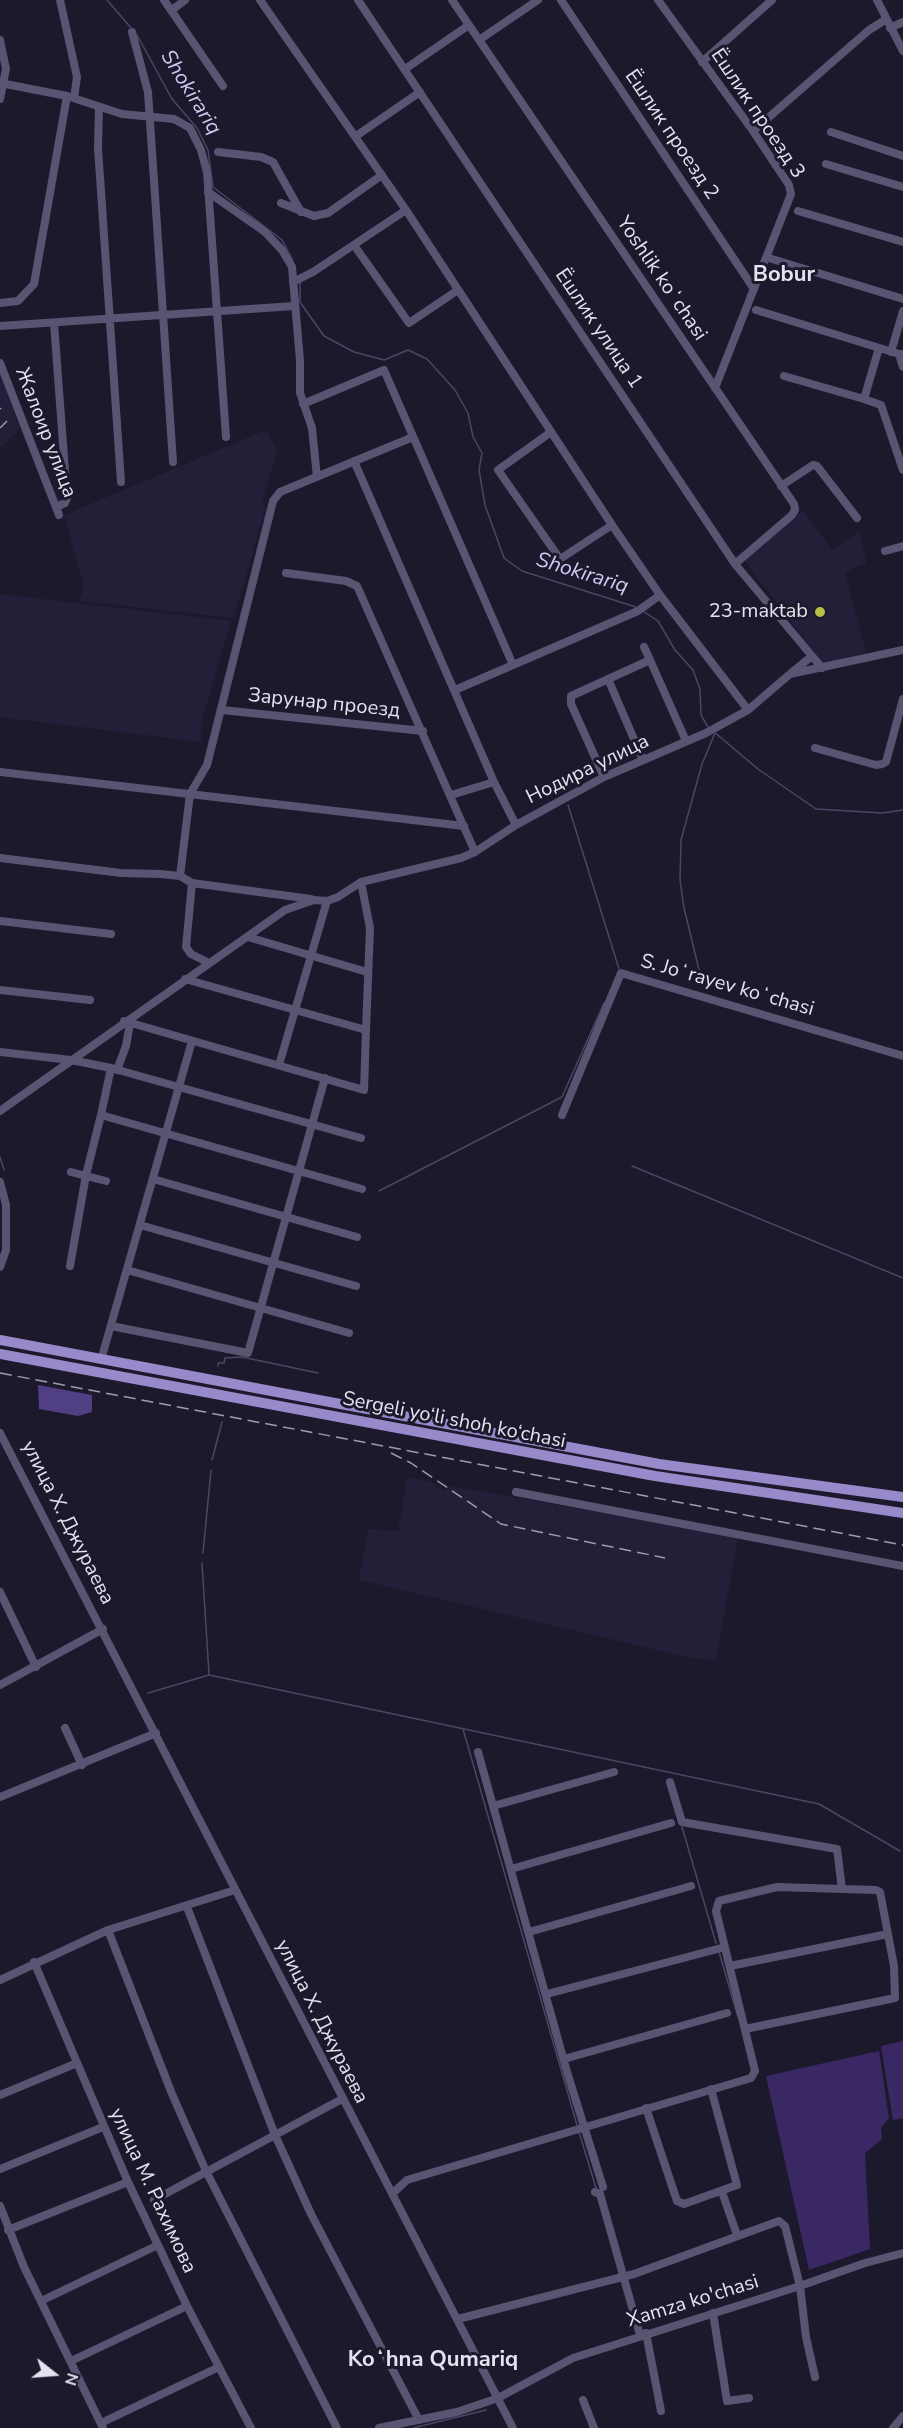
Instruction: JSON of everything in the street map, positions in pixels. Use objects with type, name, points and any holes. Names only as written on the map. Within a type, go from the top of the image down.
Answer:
[{"type":"main road","name":"Sergeli yo‘li shoh ko‘chasi","points":[[0,1340],[659,1464],[903,1497]]},
{"type":"main road","name":"Sergeli yo‘li shoh ko‘chasi","points":[[0,1354],[655,1476],[903,1513]]},
{"type":"street","points":[[0,311],[0,302],[18,301],[34,284],[70,97],[77,77],[60,0]]},
{"type":"street","points":[[164,0],[223,86]]},
{"type":"street","points":[[172,10],[185,0]]},
{"type":"street","points":[[260,0],[406,210],[660,595],[748,710]]},
{"type":"street","name":"Ёшлик улица 1","points":[[358,0],[735,564],[822,668]]},
{"type":"street","name":"Yoshlik koʻchasi","points":[[452,0],[794,504],[795,510],[792,515],[735,564]]},
{"type":"street","points":[[479,40],[538,0]]},
{"type":"street","name":"Ёшлик проезд 2","points":[[561,0],[754,289]]},
{"type":"street","name":"Ёшлик проезд 3","points":[[658,0],[753,131],[789,185],[791,194],[716,388]]},
{"type":"street","points":[[702,62],[772,0]]},
{"type":"street","points":[[878,0],[903,51]]},
{"type":"street","points":[[753,131],[869,30],[903,22]]},
{"type":"street","points":[[405,69],[469,25]]},
{"type":"street","points":[[132,32],[148,92],[162,316],[170,386],[173,462]]},
{"type":"street","points":[[0,40],[6,69],[0,99]]},
{"type":"street","points":[[2,84],[70,97],[122,114],[174,118],[190,128],[201,150],[208,192],[226,437]]},
{"type":"street","points":[[356,136],[420,92]]},
{"type":"street","points":[[99,107],[98,148],[121,482]]},
{"type":"street","points":[[831,132],[903,156]]},
{"type":"street","points":[[218,152],[261,157],[273,162],[302,212]]},
{"type":"street","points":[[826,164],[903,187]]},
{"type":"street","points":[[281,203],[314,216],[328,213],[382,175]]},
{"type":"street","points":[[208,192],[265,232],[282,250],[298,279],[294,306],[300,361],[300,393],[312,428],[317,477]]},
{"type":"street","points":[[298,279],[406,210]]},
{"type":"street","points":[[798,211],[903,242]]},
{"type":"street","points":[[354,245],[409,323],[458,290]]},
{"type":"street","points":[[772,259],[903,299]]},
{"type":"street","points":[[0,326],[294,306]]},
{"type":"street","points":[[756,310],[898,353]]},
{"type":"street","points":[[903,311],[898,353],[903,368]]},
{"type":"street","name":"Жалоир улица","points":[[0,363],[58,511],[67,498],[54,323]]},
{"type":"street","points":[[864,399],[879,348]]},
{"type":"street","points":[[303,404],[384,370],[513,665]]},
{"type":"street","points":[[784,376],[881,405],[899,466],[903,470]]},
{"type":"street","points":[[551,432],[498,470],[560,559],[612,525]]},
{"type":"street","points":[[180,876],[190,794],[207,765],[273,501],[280,492],[413,436]]},
{"type":"street","points":[[354,461],[494,782],[516,825]]},
{"type":"street","points":[[781,486],[813,465],[817,466],[857,518]]},
{"type":"street","points":[[885,551],[903,546]]},
{"type":"street","points":[[286,573],[346,581],[357,586],[475,852]]},
{"type":"street","points":[[455,690],[642,609],[660,595]]},
{"type":"street","points":[[644,647],[687,741]]},
{"type":"street","points":[[790,674],[903,650]]},
{"type":"street","name":"Нодира улица","points":[[327,901],[362,882],[461,858],[475,852],[516,825],[604,777],[687,741],[748,710],[812,656]]},
{"type":"street","points":[[604,777],[570,701],[574,695],[650,660]]},
{"type":"street","points":[[608,679],[644,760]]},
{"type":"street","points":[[815,748],[876,765],[886,762],[903,699]]},
{"type":"street","name":"Зарунар проезд","points":[[222,710],[423,731]]},
{"type":"street","points":[[0,772],[464,826]]},
{"type":"street","points":[[451,795],[494,782]]},
{"type":"street","points":[[0,858],[180,876],[192,883],[327,901],[279,1065]]},
{"type":"street","points":[[127,1022],[364,1089],[370,928],[362,882]]},
{"type":"street","points":[[192,883],[186,947],[191,954],[209,963]]},
{"type":"street","points":[[0,1111],[285,910],[314,900]]},
{"type":"street","points":[[0,921],[111,934]]},
{"type":"street","points":[[248,937],[367,972]]},
{"type":"street","name":"S. Joʻrayev koʻchasi","points":[[562,1115],[621,973],[903,1056]]},
{"type":"street","points":[[185,979],[366,1030]]},
{"type":"street","points":[[0,990],[90,1000]]},
{"type":"street","points":[[70,1266],[86,1175],[114,1069],[126,1046],[127,1022]]},
{"type":"street","points":[[101,1360],[192,1041]]},
{"type":"street","points":[[0,1052],[71,1060],[114,1069],[361,1138]]},
{"type":"street","points":[[111,1326],[248,1353],[325,1078]]},
{"type":"street","points":[[101,1115],[362,1189]]},
{"type":"street","points":[[71,1172],[106,1181]]},
{"type":"street","points":[[153,1179],[357,1237]]},
{"type":"street","points":[[0,1182],[6,1205],[6,1250],[0,1267]]},
{"type":"street","points":[[140,1225],[356,1286]]},
{"type":"street","points":[[127,1270],[349,1333]]},
{"type":"street","name":"улица Х. Джураева","points":[[0,1433],[513,2428]]},
{"type":"street","points":[[516,1492],[903,1566]]},
{"type":"street","points":[[0,1592],[36,1667]]},
{"type":"street","name":"улица Х. Джураева","points":[[0,1685],[103,1629]]},
{"type":"street","points":[[65,1728],[82,1766]]},
{"type":"street","points":[[0,1797],[82,1766],[156,1733]]},
{"type":"street","points":[[478,1752],[585,2127],[622,2275],[643,2334],[661,2411]]},
{"type":"street","points":[[493,1806],[614,1772]]},
{"type":"street","points":[[670,1782],[682,1822],[837,1849],[842,1889]]},
{"type":"street","points":[[511,1869],[671,1823]]},
{"type":"street","points":[[529,1932],[691,1886]]},
{"type":"street","points":[[393,2193],[407,2180],[754,2075],[717,1911],[723,1900],[777,1887],[876,1890],[880,1892],[894,1966],[896,1995],[892,2000],[745,2029]]},
{"type":"street","points":[[0,1980],[34,1962],[108,1930],[235,1890]]},
{"type":"street","points":[[187,1907],[275,2135],[311,2214],[419,2420]]},
{"type":"street","points":[[108,1930],[172,2094],[206,2171],[338,2428]]},
{"type":"street","points":[[730,1966],[888,1934]]},
{"type":"street","points":[[547,1994],[725,1947]]},
{"type":"street","name":"улица М. Рахимова","points":[[34,1962],[128,2182],[248,2427]]},
{"type":"street","points":[[894,1966],[903,1970]]},
{"type":"street","points":[[564,2059],[727,2013]]},
{"type":"street","points":[[0,2095],[77,2063]]},
{"type":"street","points":[[646,2109],[677,2201],[684,2204],[734,2188],[737,2181],[711,2089]]},
{"type":"street","points":[[154,2200],[342,2099]]},
{"type":"street","points":[[0,2169],[103,2127]]},
{"type":"street","points":[[8,2230],[128,2182]]},
{"type":"street","points":[[722,2192],[737,2235]]},
{"type":"street","points":[[0,2206],[8,2230],[41,2301],[102,2425],[219,2367]]},
{"type":"street","points":[[458,2319],[633,2274],[779,2221],[783,2223],[800,2286],[806,2337],[815,2377]]},
{"type":"street","points":[[41,2301],[158,2245]]},
{"type":"street","name":"Xamza ko'chasi","points":[[379,2428],[457,2412],[498,2398],[573,2358],[865,2263],[903,2253]]},
{"type":"street","points":[[71,2361],[187,2306]]},
{"type":"street","points":[[713,2313],[727,2401],[749,2398]]},
{"type":"street","points":[[582,2400],[594,2428]]},
{"type":"street","points":[[893,2428],[903,2416]]},
{"type":"shaded area","points":[[0,376],[20,428],[0,448]]},
{"type":"shaded area","points":[[266,430],[277,449],[262,505],[266,507],[234,618],[79,601],[84,587],[64,515]]},
{"type":"shaded area","name":"23-maktab","points":[[803,510],[832,550],[860,531],[866,563],[845,572],[866,652],[823,664],[744,560]]},
{"type":"shaded area","points":[[0,594],[231,621],[202,721],[201,742],[0,717]]},
{"type":"shaded area","points":[[38,1385],[92,1395],[92,1412],[78,1416],[39,1409]]},
{"type":"shaded area","points":[[407,1477],[432,1482],[445,1491],[451,1486],[738,1537],[716,1661],[687,1657],[359,1580],[368,1529],[398,1531]]},
{"type":"shaded area","points":[[903,2041],[903,2118],[893,2120],[881,2046]]},
{"type":"shaded area","points":[[879,2051],[889,2118],[881,2128],[882,2139],[865,2153],[870,2249],[809,2270],[766,2076]]},
{"type":"waterway","name":"Shokirariq","points":[[107,0],[132,29]]},
{"type":"waterway","name":"Shokirariq","points":[[137,35],[172,99],[197,128],[208,150],[213,187],[282,240],[293,261]]},
{"type":"waterway","name":"Shokirariq","points":[[300,282],[300,302],[324,336],[354,352],[384,360],[408,350],[427,359],[455,390],[468,413],[473,437],[482,453],[479,470],[485,505],[504,558],[522,571],[636,607]]},
{"type":"waterway","name":"Shokirariq","points":[[643,611],[658,621],[675,650],[693,670],[700,689],[701,715],[708,727]]},
{"type":"waterway","name":"Shokirariq","points":[[714,732],[758,769],[816,809],[882,813],[903,810]]},
{"type":"waterway","points":[[702,982],[684,908],[680,880],[681,840],[702,764],[715,733]]},
{"type":"waterway","points":[[568,805],[619,969]]},
{"type":"waterway","points":[[379,1191],[562,1097],[604,1003]]},
{"type":"waterway","points":[[0,1157],[4,1170]]},
{"type":"waterway","points":[[632,1166],[903,1278]]},
{"type":"waterway","points":[[218,1366],[218,1363],[224,1363],[225,1358],[242,1357],[318,1373]]},
{"type":"waterway","points":[[212,1460],[222,1422]]},
{"type":"waterway","points":[[203,1553],[211,1470]]},
{"type":"waterway","points":[[202,1563],[209,1674]]},
{"type":"waterway","points":[[148,1693],[209,1675],[819,1804],[900,1851]]},
{"type":"waterway","points":[[463,1729],[577,2125]]},
{"type":"waterway","points":[[682,1827],[716,1943]]},
{"type":"waterway","points":[[719,1952],[738,2017]]},
{"type":"waterway","points":[[579,2132],[596,2188]]},
{"type":"waterway","points":[[413,2428],[486,2410]]},
{"type":"railway","points":[[0,428],[7,421]]},
{"type":"railway","points":[[0,1373],[903,1545]]},
{"type":"railway","points":[[391,1453],[411,1463],[501,1524],[665,1558]]},
{"type":"place","name":"23-maktab","points":[[820,612]]},
{"type":"district","name":"Bobur","points":[[784,276]]},
{"type":"district","name":"Koʻhna Qumariq","points":[[433,2361]]}]
